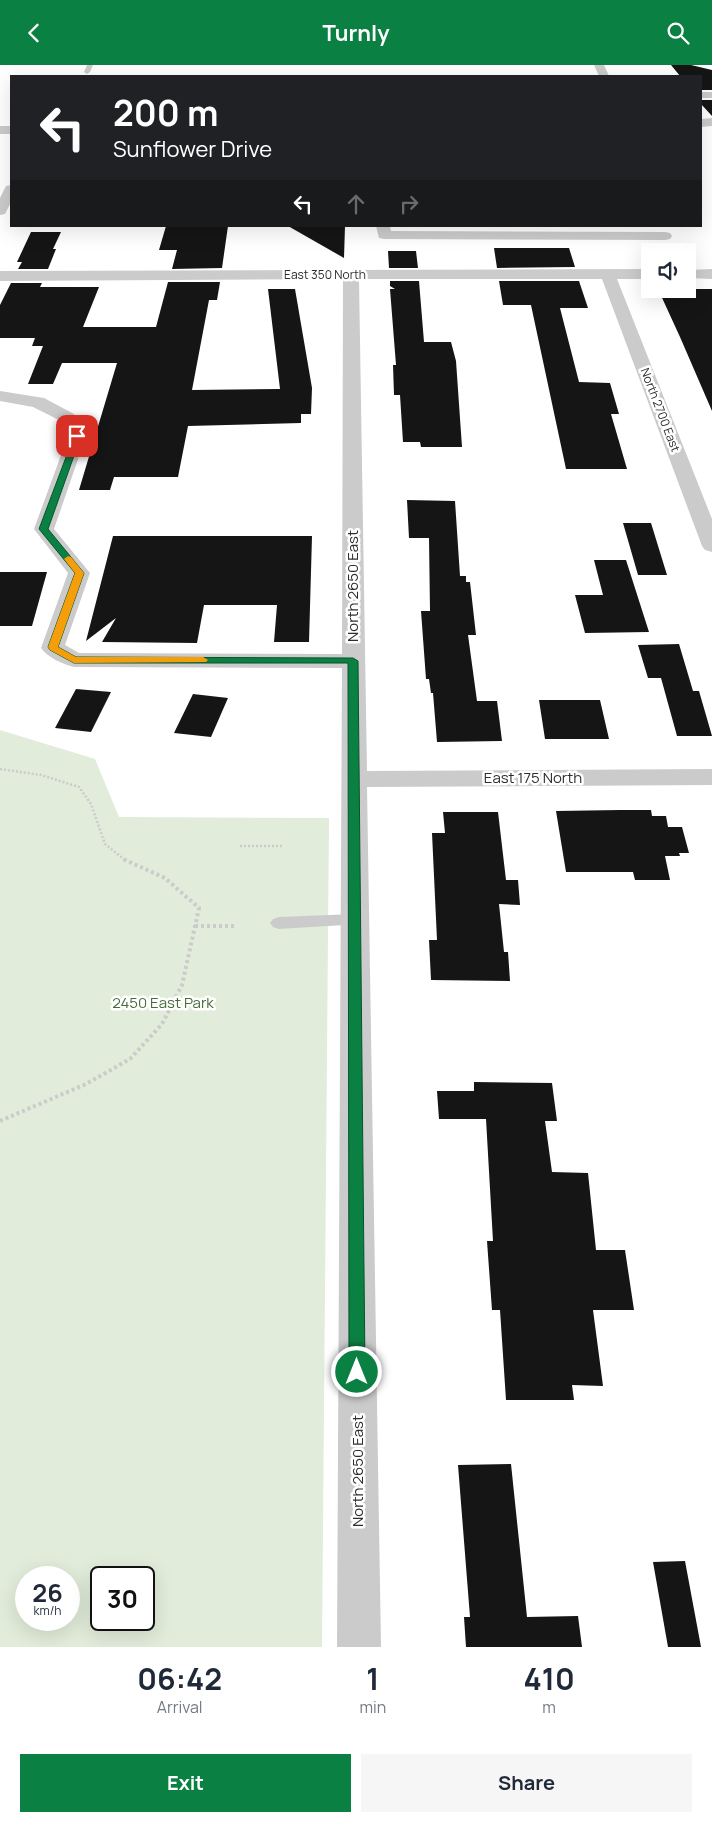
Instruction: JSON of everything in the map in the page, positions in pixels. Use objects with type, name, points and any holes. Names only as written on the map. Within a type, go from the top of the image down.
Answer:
[{"type":"street","points":[[0,211],[10,191]]},
{"type":"street","points":[[383,231],[663,231],[670,243]]},
{"type":"street","name":"North 2700 East","points":[[608,274],[712,546]]},
{"type":"street","name":"East 350 North","points":[[0,276],[641,274]]},
{"type":"street","points":[[696,274],[712,274]]},
{"type":"street","name":"North 2650 East","points":[[351,275],[359,1647]]},
{"type":"street","points":[[0,396],[38,402],[68,418],[77,436],[44,529],[79,573],[53,647],[74,660],[353,661]]},
{"type":"street","name":"East 175 North","points":[[354,779],[712,777]]},
{"type":"lane","points":[[279,923],[355,920]]},
{"type":"path","points":[[0,769],[41,775],[79,787],[91,803],[105,845],[126,862],[165,877],[199,908],[182,985],[162,1024],[130,1059],[86,1084],[0,1121]]},
{"type":"path","points":[[240,846],[283,846]]},
{"type":"path","points":[[195,926],[235,926]]},
{"type":"green space","name":"2450 East Park","points":[[0,730],[95,759],[119,817],[329,818],[322,1647],[0,1647]]},
{"type":"building","points":[[671,65],[691,65],[712,70],[712,90],[702,90],[702,75],[679,75]]},
{"type":"building","points":[[702,100],[712,100],[712,116],[702,105]]},
{"type":"building","points":[[166,227],[228,227],[222,268],[172,269],[177,250],[159,250]]},
{"type":"building","points":[[290,227],[345,227],[344,258]]},
{"type":"building","points":[[31,232],[61,232],[53,249],[56,249],[48,269],[18,269],[22,262],[17,262]]},
{"type":"building","points":[[494,248],[569,248],[575,267],[497,268]]},
{"type":"building","points":[[388,251],[416,251],[418,268],[389,268]]},
{"type":"building","points":[[390,281],[419,281],[424,342],[451,342],[456,361],[462,447],[421,447],[420,442],[403,442],[400,395],[394,395],[393,365],[396,365],[390,289],[395,289],[390,286]]},
{"type":"building","points":[[499,281],[579,281],[588,308],[560,308],[579,382],[610,383],[619,414],[611,414],[627,469],[566,469],[531,305],[503,305]]},
{"type":"building","points":[[168,282],[220,282],[217,300],[209,300],[192,390],[280,389],[268,289],[295,289],[312,388],[311,414],[301,414],[301,423],[188,426],[178,477],[114,477],[110,490],[79,490],[117,363],[62,363],[53,384],[28,384],[43,346],[32,346],[35,338],[0,338],[0,305],[11,283],[42,283],[40,287],[99,287],[83,327],[156,327]]},
{"type":"building","points":[[696,289],[712,289],[712,411],[662,298],[696,298]]},
{"type":"building","points":[[407,500],[455,501],[460,576],[466,576],[466,582],[470,582],[476,635],[468,635],[477,701],[497,701],[502,741],[437,742],[433,693],[431,693],[429,679],[426,679],[421,611],[430,611],[429,538],[409,538]]},
{"type":"building","points":[[623,523],[651,523],[667,575],[638,575]]},
{"type":"building","points":[[113,536],[312,536],[309,642],[274,642],[277,605],[204,605],[197,643],[102,642],[116,618],[86,641]]},
{"type":"building","points":[[594,560],[626,560],[649,632],[585,633],[575,595],[603,595]]},
{"type":"building","points":[[0,572],[47,572],[32,626],[0,626]]},
{"type":"building","points":[[679,644],[693,691],[699,691],[712,736],[677,736],[661,678],[648,678],[638,645]]},
{"type":"building","points":[[76,689],[111,692],[91,732],[55,728]]},
{"type":"building","points":[[193,694],[228,698],[211,737],[174,733]]},
{"type":"building","points":[[539,700],[600,700],[609,739],[545,739]]},
{"type":"building","points":[[651,810],[652,816],[666,816],[668,827],[682,827],[689,853],[679,853],[680,856],[665,856],[670,880],[635,880],[633,872],[566,872],[556,811]]},
{"type":"building","points":[[443,812],[498,812],[506,880],[518,880],[520,905],[499,904],[504,952],[508,952],[510,981],[431,980],[429,940],[437,940],[432,833],[445,833]]},
{"type":"building","points":[[474,1082],[552,1083],[557,1121],[545,1121],[552,1172],[588,1173],[596,1250],[625,1250],[634,1310],[593,1310],[603,1386],[572,1385],[574,1400],[506,1400],[500,1310],[492,1310],[487,1241],[493,1241],[486,1119],[439,1119],[437,1091],[474,1091]]},
{"type":"building","points":[[511,1464],[527,1617],[578,1616],[582,1647],[466,1647],[464,1617],[470,1617],[458,1465]]},
{"type":"building","points":[[685,1561],[701,1647],[668,1647],[653,1562]]},
{"type":"slow traffic","points":[[68,559],[79,573],[53,647],[74,660],[203,660]]},
{"type":"route","points":[[77,436],[44,529],[79,573],[53,647],[74,660],[353,661],[357,1372]]}]
